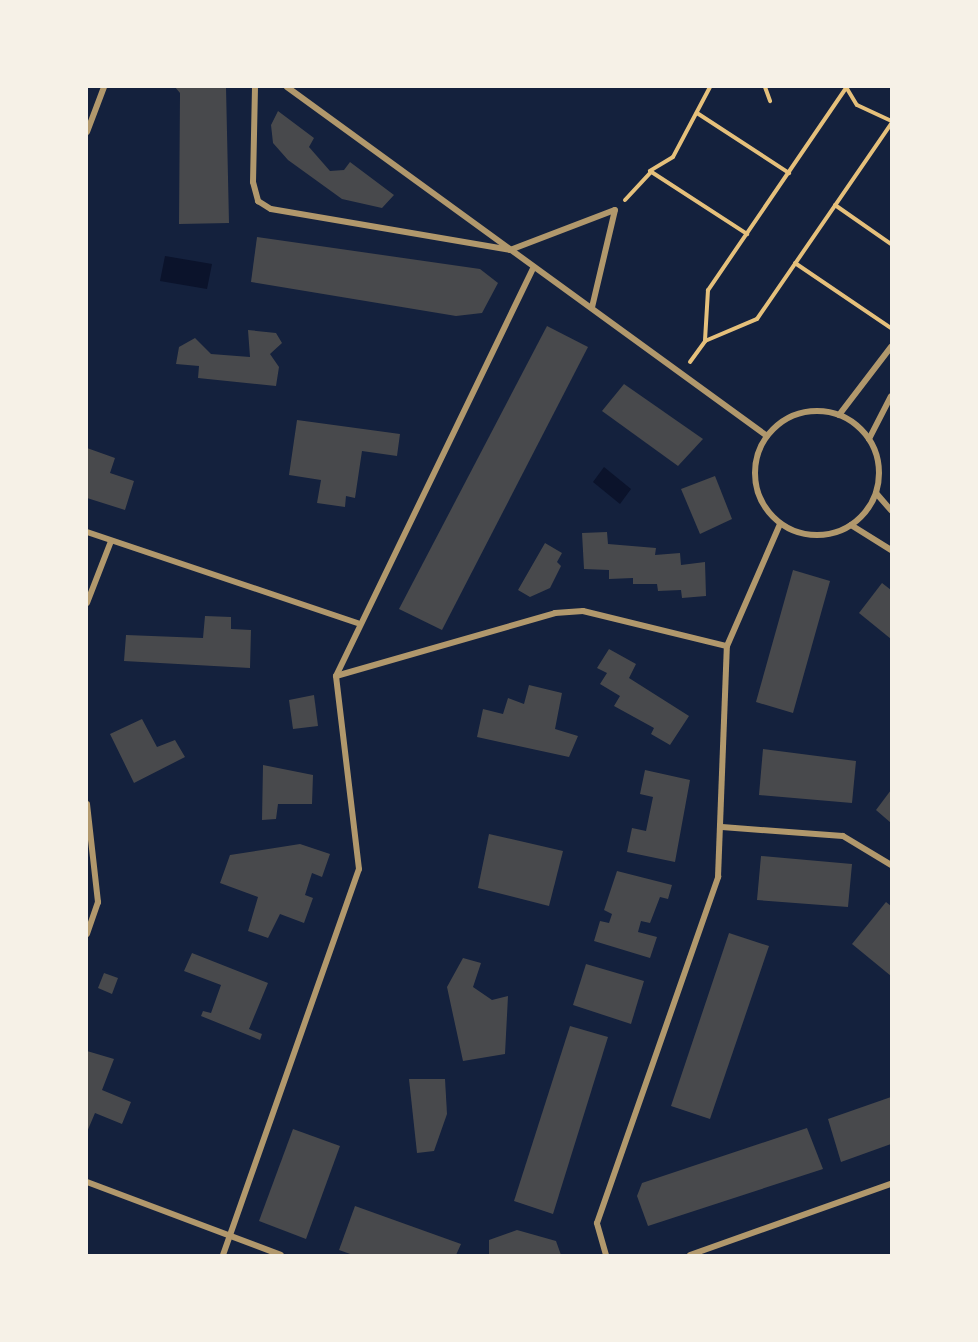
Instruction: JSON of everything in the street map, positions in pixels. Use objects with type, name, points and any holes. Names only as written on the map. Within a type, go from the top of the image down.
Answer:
[{"type":"street","points":[[87,132],[104,87]]},
{"type":"street","points":[[255,87],[253,182],[258,201],[271,209],[510,250],[615,210]]},
{"type":"street","points":[[287,87],[767,435]]},
{"type":"street","points":[[592,307],[615,210]]},
{"type":"street","points":[[223,1255],[359,868],[336,676],[358,623],[534,267]]},
{"type":"street","points":[[838,415],[891,346]]},
{"type":"street","points":[[869,439],[891,396]]},
{"type":"street","points":[[799,413],[838,415],[869,439],[878,466],[876,493],[851,525],[816,536],[780,524],[761,501],[754,473],[767,435],[799,413]]},
{"type":"street","points":[[876,493],[891,510]]},
{"type":"street","points":[[606,1255],[597,1223],[718,877],[722,827],[727,646],[780,524]]},
{"type":"street","points":[[851,525],[891,550]]},
{"type":"street","points":[[87,532],[358,623]]},
{"type":"street","points":[[87,603],[111,541]]},
{"type":"street","points":[[336,676],[555,613],[583,611],[727,646]]},
{"type":"street","points":[[87,804],[99,902],[87,934]]},
{"type":"street","points":[[722,827],[843,836],[891,865]]},
{"type":"street","points":[[87,1182],[281,1255]]},
{"type":"street","points":[[690,1255],[891,1184]]},
{"type":"path","points":[[615,210],[651,172],[673,157],[710,87]]},
{"type":"path","points":[[765,87],[770,101]]},
{"type":"path","points":[[682,373],[705,341],[757,319],[891,122],[857,105],[846,88],[708,290],[705,341]]},
{"type":"path","points":[[697,112],[789,173]]},
{"type":"path","points":[[651,172],[747,234]]},
{"type":"path","points":[[835,205],[891,244]]},
{"type":"path","points":[[795,263],[891,328]]},
{"type":"water","points":[[165,256],[212,264],[207,289],[160,281]]},
{"type":"water","points":[[604,467],[631,489],[620,504],[593,482]]},
{"type":"building","points":[[175,87],[226,87],[229,223],[179,224],[180,93]]},
{"type":"building","points":[[278,111],[314,138],[309,147],[330,171],[344,170],[350,162],[394,195],[382,208],[342,199],[288,160],[273,143],[271,125]]},
{"type":"building","points":[[257,237],[480,269],[498,283],[482,313],[456,316],[251,282]]},
{"type":"building","points":[[547,326],[588,347],[442,630],[399,609]]},
{"type":"building","points":[[248,330],[276,333],[282,343],[270,354],[279,367],[276,386],[198,378],[199,366],[176,364],[179,347],[195,338],[211,354],[250,357]]},
{"type":"building","points":[[624,384],[703,439],[678,466],[602,411]]},
{"type":"building","points":[[297,420],[400,434],[397,456],[362,451],[355,498],[346,496],[345,507],[317,503],[321,480],[289,475]]},
{"type":"building","points":[[87,448],[115,458],[110,473],[134,481],[125,510],[87,498]]},
{"type":"building","points":[[715,476],[732,519],[700,534],[681,489]]},
{"type":"building","points":[[607,532],[608,544],[656,548],[655,555],[680,553],[681,565],[705,562],[706,596],[682,598],[681,590],[658,591],[657,584],[633,584],[633,578],[609,579],[609,570],[584,569],[582,533]]},
{"type":"building","points":[[545,543],[562,553],[557,562],[561,566],[550,588],[530,597],[518,590]]},
{"type":"building","points":[[793,570],[830,581],[793,713],[756,702]]},
{"type":"building","points":[[882,583],[891,590],[891,639],[859,613]]},
{"type":"building","points":[[205,616],[231,617],[231,629],[251,630],[250,668],[124,661],[126,635],[203,638]]},
{"type":"building","points":[[609,649],[636,664],[629,678],[689,716],[670,745],[651,734],[654,728],[614,706],[620,696],[600,684],[607,673],[597,668]]},
{"type":"building","points":[[529,685],[562,693],[555,729],[578,736],[569,757],[477,737],[483,709],[503,714],[508,698],[524,704]]},
{"type":"building","points":[[314,695],[318,726],[293,729],[289,700]]},
{"type":"building","points":[[142,719],[157,747],[175,740],[185,757],[134,783],[110,734]]},
{"type":"building","points":[[763,749],[856,761],[852,803],[759,795]]},
{"type":"building","points":[[263,765],[313,775],[312,804],[278,804],[276,819],[262,820]]},
{"type":"building","points":[[645,770],[690,780],[675,862],[627,852],[632,828],[646,831],[653,797],[640,794]]},
{"type":"building","points":[[891,790],[891,823],[876,810]]},
{"type":"building","points":[[489,834],[563,851],[549,906],[478,888]]},
{"type":"building","points":[[300,844],[330,854],[322,877],[312,873],[305,895],[313,898],[304,923],[280,914],[268,938],[248,931],[258,897],[220,883],[230,855]]},
{"type":"building","points":[[761,856],[852,864],[848,907],[757,900]]},
{"type":"building","points":[[617,871],[672,885],[668,899],[660,897],[650,923],[641,921],[638,932],[657,937],[650,958],[594,941],[600,921],[609,923],[612,914],[604,910]]},
{"type":"building","points":[[886,902],[891,906],[891,976],[852,944]]},
{"type":"building","points":[[729,933],[769,946],[710,1119],[671,1106]]},
{"type":"building","points":[[192,953],[268,983],[249,1029],[262,1034],[260,1040],[201,1016],[203,1011],[211,1013],[221,985],[184,971]]},
{"type":"building","points":[[463,958],[481,963],[473,987],[492,1000],[508,996],[505,1054],[463,1061],[447,987]]},
{"type":"building","points":[[586,964],[644,981],[631,1024],[573,1005]]},
{"type":"building","points":[[104,973],[118,978],[112,994],[98,988]]},
{"type":"building","points":[[570,1026],[608,1037],[553,1214],[514,1201]]},
{"type":"building","points":[[87,1051],[114,1059],[102,1090],[131,1102],[122,1124],[95,1113],[87,1132]]},
{"type":"building","points":[[409,1079],[445,1079],[447,1114],[434,1151],[417,1153]]},
{"type":"building","points":[[891,1097],[891,1144],[841,1162],[828,1119]]},
{"type":"building","points":[[807,1128],[823,1169],[648,1226],[637,1196],[642,1183]]},
{"type":"building","points":[[293,1129],[340,1146],[306,1239],[259,1221]]},
{"type":"building","points":[[355,1206],[461,1244],[456,1255],[353,1255],[339,1250]]},
{"type":"building","points":[[517,1230],[556,1241],[561,1255],[489,1255],[489,1240]]}]
